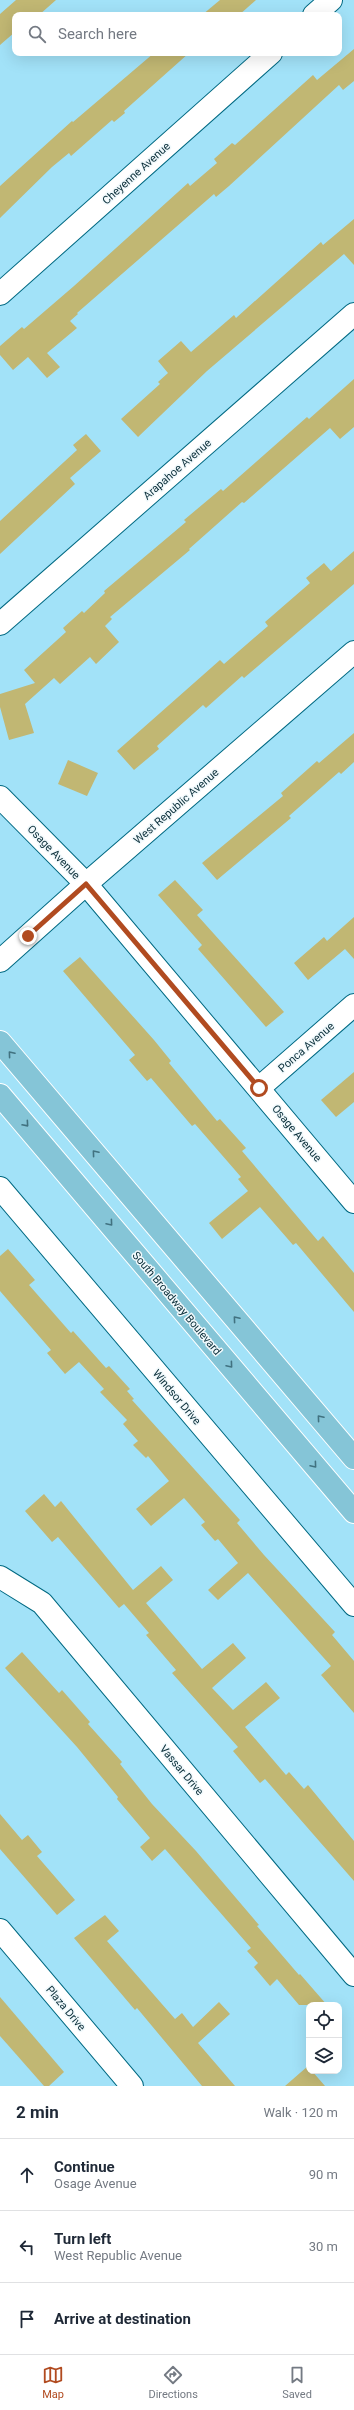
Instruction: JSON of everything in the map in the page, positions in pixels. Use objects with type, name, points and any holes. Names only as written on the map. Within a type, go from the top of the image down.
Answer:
[{"type":"main road","points":[[0,1042],[354,1458]]},
{"type":"main road","name":"South Broadway Boulevard","points":[[0,1095],[354,1512]]},
{"type":"street","points":[[317,12],[331,0]]},
{"type":"street","name":"Cheyenne Avenue","points":[[0,294],[268,56]]},
{"type":"street","name":"Arapahoe Avenue","points":[[0,624],[354,314]]},
{"type":"street","name":"West Republic Avenue","points":[[0,961],[86,884],[354,652]]},
{"type":"street","name":"Osage Avenue","points":[[0,797],[86,884],[354,1202]]},
{"type":"street","name":"Ponca Avenue","points":[[259,1088],[354,1005]]},
{"type":"street","name":"Windsor Drive","points":[[0,1188],[354,1605]]},
{"type":"street","name":"Vassar Drive","points":[[0,1577],[42,1603],[354,1975]]},
{"type":"street","name":"Plaza Drive","points":[[0,1930],[132,2086]]},
{"type":"building","points":[[16,0],[56,0],[42,12],[12,12],[12,35],[0,45],[0,14]]},
{"type":"building","points":[[220,0],[256,0],[242,12],[206,12]]},
{"type":"building","points":[[354,49],[354,81],[343,90],[339,85],[229,186],[216,197],[214,194],[77,313],[78,314],[70,321],[77,328],[47,353],[60,367],[47,378],[28,357],[13,370],[0,355],[0,346],[22,327],[24,329],[74,286],[188,183],[190,186],[217,163],[214,159],[232,143],[235,145],[313,75],[317,80]]},
{"type":"building","points":[[150,56],[186,56],[124,111],[125,113],[114,122],[112,120],[71,156],[69,153],[52,167],[0,218],[0,186],[72,121],[73,122]]},
{"type":"building","points":[[354,219],[354,265],[344,254],[207,371],[138,437],[121,419],[160,384],[158,382],[168,373],[158,361],[181,341],[191,352],[234,315],[236,318],[321,242],[323,245]]},
{"type":"building","points":[[354,379],[354,427],[340,439],[330,428],[244,503],[242,502],[189,549],[190,550],[110,617],[112,619],[105,626],[119,642],[96,664],[90,657],[60,684],[54,678],[25,704],[34,733],[9,740],[0,707],[0,694],[35,683],[24,670],[66,632],[63,628],[82,611],[84,613],[105,593],[104,591],[186,522],[184,520],[221,489],[223,491],[307,417],[309,419]]},
{"type":"building","points":[[86,434],[101,451],[70,478],[75,484],[0,554],[0,521],[77,450],[73,445]]},
{"type":"building","points":[[354,551],[354,584],[244,678],[242,676],[206,708],[203,705],[157,746],[159,749],[134,770],[117,751],[220,660],[224,664],[268,626],[265,622],[310,583],[306,578],[324,563],[331,571]]},
{"type":"building","points":[[354,733],[354,762],[341,774],[339,772],[289,816],[291,818],[217,880],[202,863],[283,796],[281,793],[317,761],[319,763]]},
{"type":"building","points":[[68,760],[98,773],[87,796],[58,784]]},
{"type":"building","points":[[175,880],[203,910],[197,915],[284,1012],[266,1027],[198,949],[202,945],[158,895]]},
{"type":"building","points":[[354,917],[354,959],[345,949],[308,980],[294,963],[324,937],[327,941]]},
{"type":"building","points":[[80,957],[154,1040],[171,1061],[169,1063],[217,1121],[220,1119],[246,1148],[242,1151],[318,1241],[323,1236],[354,1273],[354,1312],[296,1243],[293,1245],[260,1207],[222,1239],[209,1223],[248,1191],[238,1179],[241,1177],[195,1124],[192,1126],[151,1078],[147,1081],[129,1060],[135,1055],[63,971]]},
{"type":"building","points":[[354,1072],[354,1102],[336,1117],[321,1100]]},
{"type":"building","points":[[8,1249],[35,1280],[29,1285],[71,1333],[73,1331],[106,1368],[109,1366],[130,1389],[127,1391],[134,1399],[132,1400],[240,1520],[237,1523],[264,1555],[335,1632],[332,1635],[354,1661],[354,1713],[321,1675],[331,1666],[248,1573],[218,1600],[208,1590],[238,1563],[218,1539],[215,1541],[201,1525],[205,1522],[184,1498],[151,1526],[136,1509],[169,1481],[148,1456],[146,1458],[133,1445],[138,1441],[123,1424],[127,1420],[100,1392],[104,1389],[79,1362],[65,1374],[47,1353],[51,1350],[0,1291],[0,1256]]},
{"type":"building","points":[[44,1494],[55,1507],[61,1501],[133,1590],[161,1566],[173,1580],[146,1603],[202,1669],[233,1643],[246,1658],[212,1688],[233,1710],[266,1682],[280,1698],[245,1727],[286,1775],[289,1772],[304,1789],[308,1785],[354,1841],[354,1881],[265,1779],[260,1783],[233,1751],[238,1747],[172,1673],[176,1670],[146,1635],[149,1633],[124,1604],[119,1608],[58,1537],[52,1542],[25,1511]]},
{"type":"building","points":[[22,1652],[59,1693],[62,1690],[90,1722],[88,1724],[122,1762],[120,1764],[152,1804],[196,1851],[259,1925],[257,1926],[324,2002],[306,2002],[306,2005],[299,2005],[277,1979],[270,1986],[254,1967],[258,1963],[247,1951],[251,1948],[165,1849],[152,1861],[140,1847],[150,1838],[117,1799],[118,1797],[77,1747],[5,1668]]},
{"type":"building","points":[[0,1814],[22,1840],[28,1835],[42,1852],[37,1856],[75,1900],[57,1915],[0,1849]]},
{"type":"building","points":[[105,1915],[119,1931],[107,1941],[175,2019],[182,2013],[193,2027],[219,2002],[230,2014],[198,2043],[235,2086],[202,2086],[137,2008],[135,2010],[74,1938]]},
{"type":"building","points":[[0,1997],[64,2072],[49,2086],[44,2086],[0,2036]]},
{"type":"building","points":[[306,2068],[306,2074],[315,2074],[325,2086],[285,2086]]},
{"type":"route","points":[[28,936],[86,884],[259,1088]]}]
